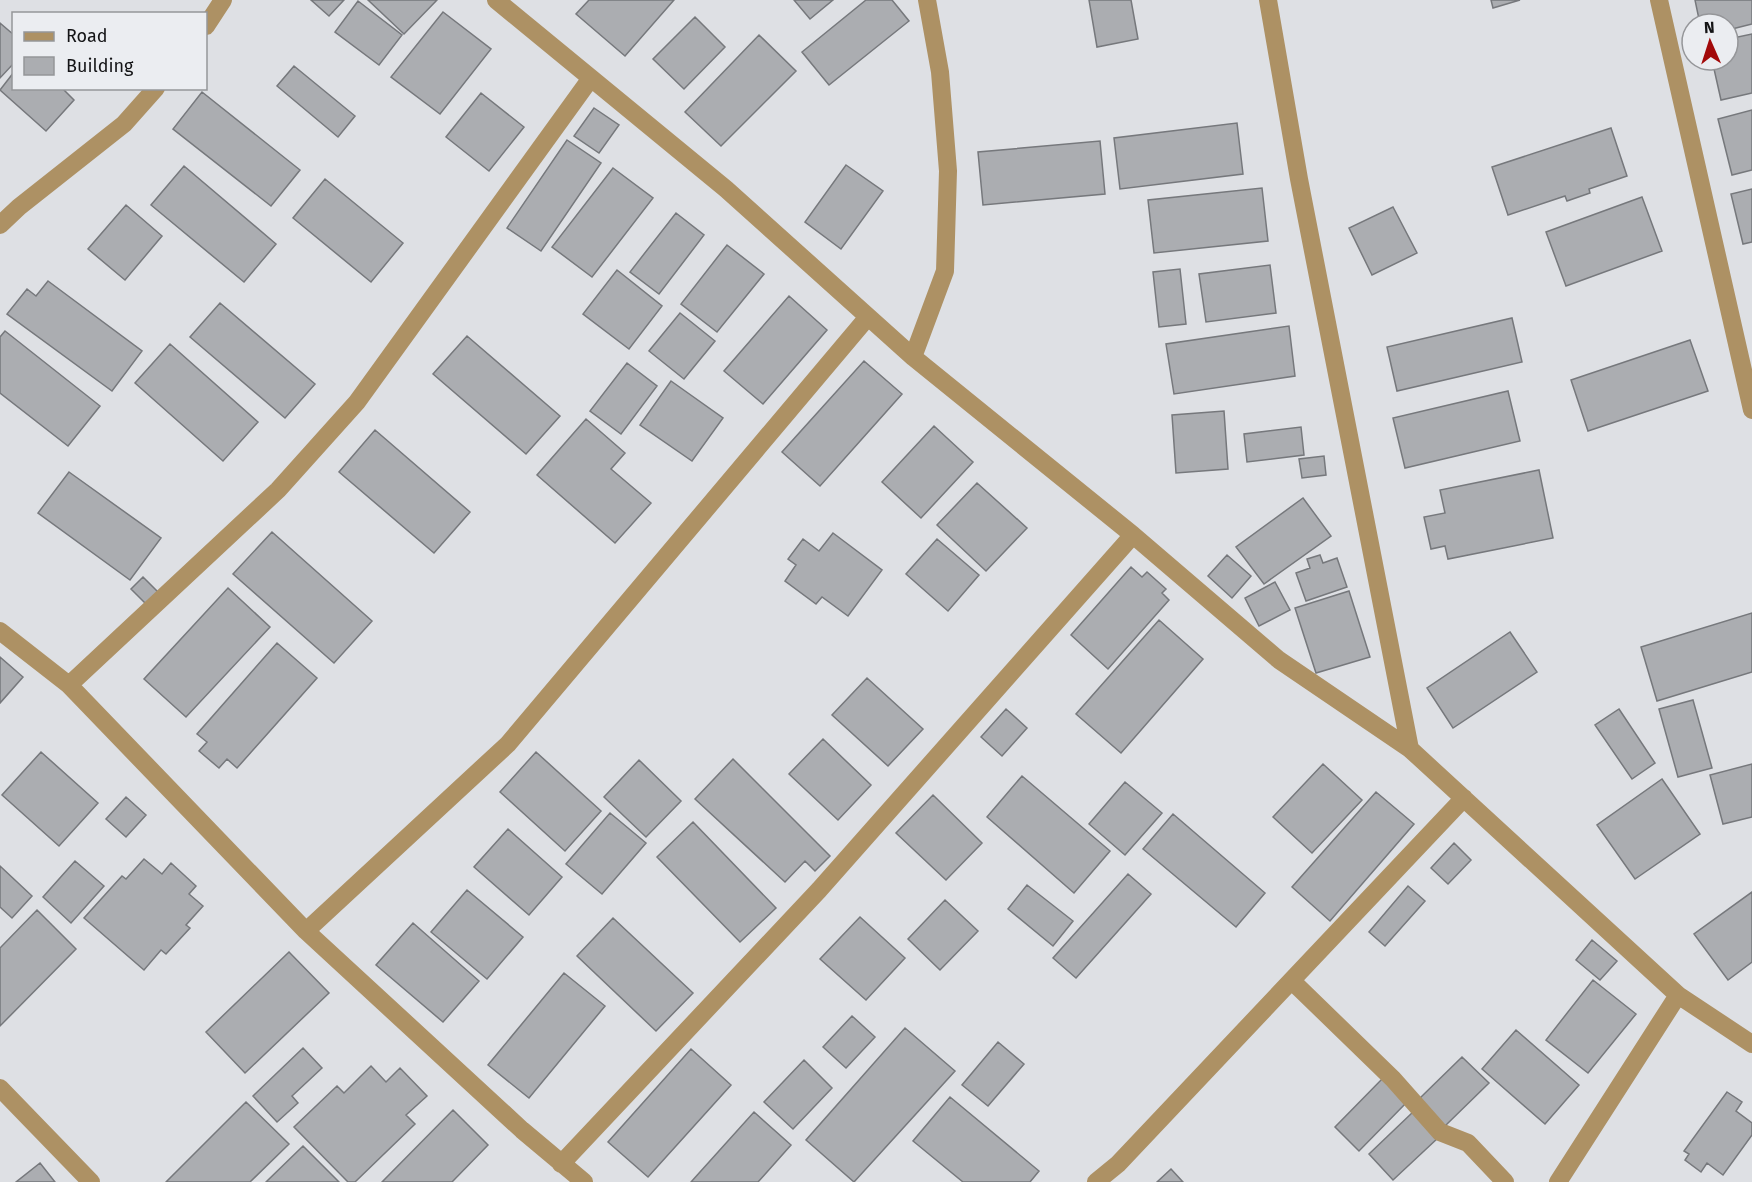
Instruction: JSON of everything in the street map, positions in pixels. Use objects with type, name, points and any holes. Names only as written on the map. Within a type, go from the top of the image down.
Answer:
[{"type":"street","points":[[207,24],[223,0]]},
{"type":"street","points":[[496,0],[726,189],[913,357],[1133,535],[1279,660],[1410,749],[1678,994],[1752,1044]]},
{"type":"street","points":[[913,357],[945,272],[948,171],[940,72],[927,0]]},
{"type":"street","points":[[1268,0],[1299,179],[1410,749]]},
{"type":"street","points":[[1659,0],[1752,410]]},
{"type":"street","points":[[69,685],[278,490],[357,402],[591,78]]},
{"type":"street","points":[[0,225],[19,207],[124,124],[154,90]]},
{"type":"street","points":[[306,931],[508,744],[867,318]]},
{"type":"street","points":[[561,1164],[819,890],[1133,535]]},
{"type":"street","points":[[0,631],[69,685],[306,931],[561,1164],[584,1182]]},
{"type":"street","points":[[1096,1182],[1118,1164],[1464,798]]},
{"type":"street","points":[[1292,981],[1393,1079],[1440,1132],[1468,1143],[1505,1182]]},
{"type":"street","points":[[1558,1182],[1678,994]]},
{"type":"street","points":[[0,1088],[91,1182]]},
{"type":"building","points":[[311,0],[344,0],[329,16]]},
{"type":"building","points":[[368,0],[437,0],[404,34]]},
{"type":"building","points":[[589,0],[674,0],[625,56],[576,14]]},
{"type":"building","points":[[794,0],[833,0],[810,19]]},
{"type":"building","points":[[866,0],[892,0],[909,21],[829,85],[802,52]]},
{"type":"building","points":[[1089,0],[1131,0],[1138,39],[1097,47]]},
{"type":"building","points":[[1491,0],[1520,0],[1493,8]]},
{"type":"building","points":[[1695,0],[1752,0],[1752,24],[1740,27],[1740,12],[1698,12]]},
{"type":"building","points":[[358,1],[402,35],[379,65],[335,32]]},
{"type":"building","points":[[443,12],[491,49],[440,114],[391,77]]},
{"type":"building","points":[[695,17],[725,47],[684,89],[653,59]]},
{"type":"building","points":[[0,23],[12,33],[12,65],[0,78]]},
{"type":"building","points":[[1752,34],[1752,93],[1721,100],[1715,72],[1740,72],[1740,36]]},
{"type":"building","points":[[759,35],[796,71],[721,146],[685,112]]},
{"type":"building","points":[[294,66],[355,116],[338,137],[277,86]]},
{"type":"building","points":[[12,75],[12,90],[64,90],[74,100],[46,131],[0,90]]},
{"type":"building","points":[[202,92],[300,170],[271,206],[173,129]]},
{"type":"building","points":[[481,93],[524,127],[489,171],[446,137]]},
{"type":"building","points":[[594,108],[619,125],[599,153],[574,136]]},
{"type":"building","points":[[1752,110],[1752,170],[1732,175],[1718,119]]},
{"type":"building","points":[[1237,123],[1243,174],[1120,189],[1114,138]]},
{"type":"building","points":[[1611,128],[1627,176],[1589,189],[1590,193],[1567,201],[1565,196],[1508,215],[1492,167]]},
{"type":"building","points":[[567,140],[601,163],[541,251],[507,228]]},
{"type":"building","points":[[1100,141],[1105,194],[983,205],[978,152]]},
{"type":"building","points":[[846,165],[883,191],[841,249],[805,222]]},
{"type":"building","points":[[184,166],[276,244],[244,282],[151,205]]},
{"type":"building","points":[[613,168],[653,198],[592,277],[552,247]]},
{"type":"building","points":[[325,179],[403,243],[371,282],[293,218]]},
{"type":"building","points":[[1262,188],[1268,241],[1154,253],[1148,200]]},
{"type":"building","points":[[1752,189],[1752,242],[1743,244],[1731,194]]},
{"type":"building","points":[[1642,197],[1662,251],[1566,286],[1546,232]]},
{"type":"building","points":[[126,205],[162,236],[125,280],[88,249]]},
{"type":"building","points":[[1393,207],[1417,253],[1372,275],[1349,228]]},
{"type":"building","points":[[676,213],[704,235],[659,294],[630,272]]},
{"type":"building","points":[[727,245],[764,274],[717,332],[681,304]]},
{"type":"building","points":[[1270,265],[1276,313],[1206,322],[1199,274]]},
{"type":"building","points":[[1180,269],[1186,324],[1159,327],[1153,272]]},
{"type":"building","points":[[617,270],[662,306],[629,349],[583,314]]},
{"type":"building","points":[[48,281],[142,351],[112,391],[7,314],[27,289],[36,296]]},
{"type":"building","points":[[789,296],[827,330],[763,404],[724,371]]},
{"type":"building","points":[[220,303],[315,384],[285,418],[190,337]]},
{"type":"building","points":[[680,313],[715,341],[684,379],[649,351]]},
{"type":"building","points":[[1512,318],[1522,362],[1397,391],[1387,347]]},
{"type":"building","points":[[1289,326],[1295,376],[1174,394],[1166,344]]},
{"type":"building","points":[[5,331],[100,406],[68,446],[0,393],[0,337]]},
{"type":"building","points":[[467,336],[560,416],[526,454],[433,374]]},
{"type":"building","points":[[1690,340],[1708,391],[1588,431],[1571,380]]},
{"type":"building","points":[[170,344],[258,422],[223,461],[135,383]]},
{"type":"building","points":[[864,361],[902,394],[820,486],[782,452]]},
{"type":"building","points":[[627,363],[657,386],[621,434],[590,411]]},
{"type":"building","points":[[671,381],[723,418],[692,461],[640,425]]},
{"type":"building","points":[[1508,391],[1520,441],[1405,468],[1393,418]]},
{"type":"building","points":[[1224,411],[1228,469],[1176,473],[1172,415]]},
{"type":"building","points":[[586,419],[625,453],[611,469],[651,503],[615,543],[537,475]]},
{"type":"building","points":[[934,426],[973,462],[921,518],[882,482]]},
{"type":"building","points":[[1301,427],[1304,455],[1247,462],[1244,434]]},
{"type":"building","points":[[375,430],[470,512],[434,553],[339,472]]},
{"type":"building","points":[[1324,456],[1326,475],[1302,478],[1299,459]]},
{"type":"building","points":[[1539,470],[1553,538],[1448,559],[1445,546],[1431,549],[1424,517],[1445,513],[1440,490]]},
{"type":"building","points":[[69,472],[161,538],[130,580],[38,513]]},
{"type":"building","points":[[977,483],[1027,528],[986,571],[937,525]]},
{"type":"building","points":[[1303,498],[1331,536],[1264,584],[1236,547]]},
{"type":"building","points":[[272,532],[372,621],[334,663],[233,574]]},
{"type":"building","points":[[833,533],[882,570],[848,616],[822,597],[816,604],[785,581],[796,565],[788,559],[803,539],[819,551]]},
{"type":"building","points":[[937,539],[979,575],[948,611],[906,574]]},
{"type":"building","points":[[1227,555],[1251,576],[1232,598],[1208,576]]},
{"type":"building","points":[[1320,555],[1323,563],[1337,558],[1347,587],[1306,601],[1296,573],[1310,568],[1307,559]]},
{"type":"building","points":[[1131,567],[1142,577],[1147,572],[1166,589],[1162,593],[1169,600],[1108,669],[1071,635]]},
{"type":"building","points":[[143,577],[158,592],[146,604],[131,589]]},
{"type":"building","points":[[1275,582],[1290,610],[1259,626],[1245,598]]},
{"type":"building","points":[[228,588],[270,627],[186,717],[144,679]]},
{"type":"building","points":[[1349,591],[1370,657],[1316,673],[1295,608]]},
{"type":"building","points":[[1752,613],[1752,672],[1657,701],[1641,647]]},
{"type":"building","points":[[1159,620],[1203,659],[1121,753],[1076,714]]},
{"type":"building","points":[[1510,632],[1537,672],[1453,728],[1427,688]]},
{"type":"building","points":[[277,643],[317,678],[237,768],[227,759],[219,768],[199,751],[207,742],[197,734]]},
{"type":"building","points":[[0,657],[23,677],[0,703]]},
{"type":"building","points":[[867,678],[923,729],[888,766],[832,715]]},
{"type":"building","points":[[1693,700],[1712,768],[1678,777],[1659,709]]},
{"type":"building","points":[[1006,709],[1027,728],[1002,756],[981,737]]},
{"type":"building","points":[[1619,709],[1655,763],[1632,779],[1595,725]]},
{"type":"building","points":[[823,739],[871,785],[838,820],[789,774]]},
{"type":"building","points":[[41,752],[98,803],[59,846],[2,795]]},
{"type":"building","points":[[536,752],[601,811],[565,851],[500,792]]},
{"type":"building","points":[[733,759],[830,856],[815,871],[805,861],[785,882],[695,799]]},
{"type":"building","points":[[639,760],[681,801],[646,837],[604,797]]},
{"type":"building","points":[[1323,764],[1362,800],[1312,853],[1273,817]]},
{"type":"building","points":[[1752,764],[1752,817],[1723,824],[1710,775]]},
{"type":"building","points":[[1022,776],[1110,851],[1074,893],[987,817]]},
{"type":"building","points":[[1662,779],[1700,834],[1635,879],[1597,825]]},
{"type":"building","points":[[1125,782],[1162,813],[1125,855],[1089,824]]},
{"type":"building","points":[[1376,792],[1414,824],[1330,921],[1292,887]]},
{"type":"building","points":[[933,795],[982,843],[946,880],[896,833]]},
{"type":"building","points":[[126,797],[146,815],[126,837],[106,819]]},
{"type":"building","points":[[610,813],[646,843],[602,894],[566,864]]},
{"type":"building","points":[[1173,814],[1265,893],[1236,927],[1143,849]]},
{"type":"building","points":[[693,822],[776,908],[740,942],[657,857]]},
{"type":"building","points":[[508,829],[562,877],[529,915],[474,867]]},
{"type":"building","points":[[1454,843],[1471,860],[1448,884],[1431,868]]},
{"type":"building","points":[[144,859],[162,874],[171,863],[196,886],[189,894],[203,906],[186,925],[190,928],[166,954],[161,950],[144,970],[84,918],[122,876],[126,879]]},
{"type":"building","points":[[75,861],[104,886],[71,923],[43,897]]},
{"type":"building","points":[[0,866],[32,896],[12,918],[0,907]]},
{"type":"building","points":[[1128,874],[1151,894],[1076,978],[1053,958]]},
{"type":"building","points":[[1027,885],[1073,921],[1053,946],[1008,909]]},
{"type":"building","points":[[1408,886],[1425,901],[1385,946],[1369,932]]},
{"type":"building","points":[[467,890],[523,937],[487,979],[431,932]]},
{"type":"building","points":[[1752,892],[1752,962],[1728,980],[1694,934]]},
{"type":"building","points":[[945,900],[978,931],[940,970],[908,939]]},
{"type":"building","points":[[37,910],[76,949],[0,1026],[0,948]]},
{"type":"building","points":[[860,917],[905,958],[866,1000],[820,959]]},
{"type":"building","points":[[613,918],[693,993],[656,1031],[577,956]]},
{"type":"building","points":[[413,923],[479,981],[443,1022],[376,965]]},
{"type":"building","points":[[1592,940],[1617,961],[1600,980],[1576,960]]},
{"type":"building","points":[[289,952],[329,993],[245,1073],[206,1032]]},
{"type":"building","points":[[564,973],[605,1006],[529,1098],[488,1065]]},
{"type":"building","points":[[1593,980],[1636,1014],[1588,1073],[1546,1040]]},
{"type":"building","points":[[852,1016],[875,1037],[846,1068],[823,1047]]},
{"type":"building","points":[[905,1028],[955,1071],[854,1182],[806,1140]]},
{"type":"building","points":[[1516,1030],[1579,1085],[1545,1124],[1482,1069]]},
{"type":"building","points":[[998,1042],[1024,1064],[988,1106],[962,1085]]},
{"type":"building","points":[[303,1048],[322,1068],[292,1096],[298,1103],[277,1122],[253,1096]]},
{"type":"building","points":[[691,1049],[731,1085],[648,1177],[608,1142]]},
{"type":"building","points":[[1462,1057],[1489,1083],[1445,1126],[1419,1099]]},
{"type":"building","points":[[804,1060],[832,1088],[793,1129],[764,1102]]},
{"type":"building","points":[[371,1066],[386,1082],[400,1068],[427,1096],[406,1115],[415,1124],[355,1182],[348,1182],[294,1127],[337,1086],[344,1093]]},
{"type":"building","points":[[1383,1078],[1407,1102],[1359,1151],[1335,1127]]},
{"type":"building","points":[[1727,1092],[1742,1102],[1736,1111],[1752,1123],[1752,1135],[1723,1175],[1707,1163],[1701,1172],[1685,1160],[1689,1154],[1684,1151]]},
{"type":"building","points":[[950,1097],[1039,1171],[1030,1182],[963,1182],[913,1141]]},
{"type":"building","points":[[246,1102],[289,1144],[250,1182],[166,1182]]},
{"type":"building","points":[[453,1110],[488,1145],[452,1182],[382,1182]]},
{"type":"building","points":[[1414,1111],[1439,1137],[1393,1180],[1369,1154]]},
{"type":"building","points":[[754,1112],[791,1145],[758,1182],[691,1182]]},
{"type":"building","points":[[303,1146],[339,1182],[266,1182]]},
{"type":"building","points":[[40,1163],[55,1182],[16,1182]]},
{"type":"building","points":[[1171,1169],[1183,1182],[1157,1182]]}]
